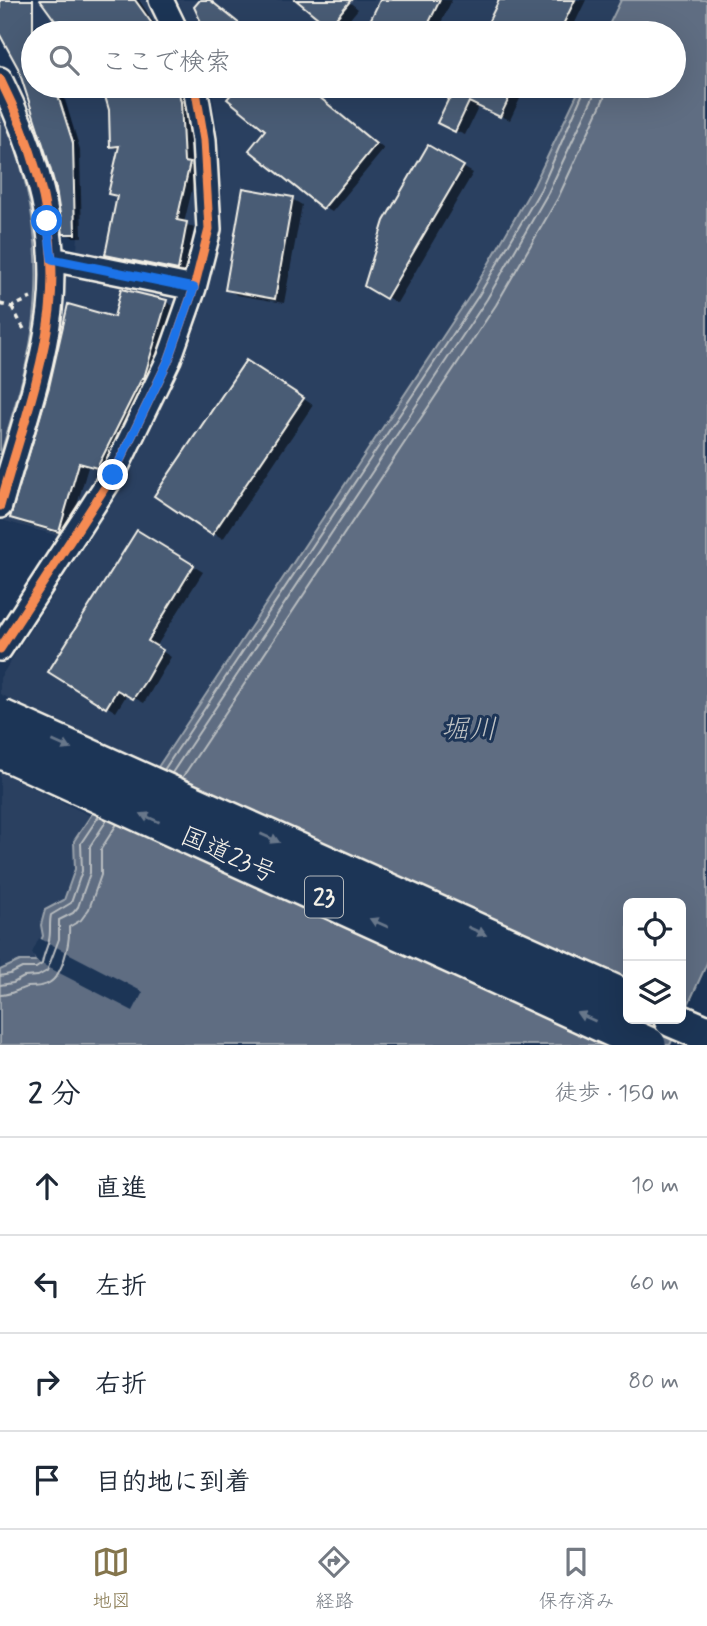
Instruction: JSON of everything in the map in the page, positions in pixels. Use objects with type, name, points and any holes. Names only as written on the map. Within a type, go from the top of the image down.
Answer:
[{"type":"highway","name":"国道23号","points":[[0,717],[623,997]]},
{"type":"highway","name":"国道23号","points":[[0,750],[648,1045]]},
{"type":"highway","points":[[684,1024],[707,1034]]},
{"type":"street","points":[[160,0],[171,21]]},
{"type":"street","points":[[0,79],[29,143],[40,184],[52,259],[50,309],[41,361],[0,506]]},
{"type":"street","points":[[0,649],[113,475],[169,359],[194,288],[209,229],[204,139],[197,98]]},
{"type":"street","points":[[52,259],[194,288]]},
{"type":"path","points":[[0,304],[12,307],[51,286]]},
{"type":"shaded area","points":[[22,0],[148,0],[158,21],[33,21]]},
{"type":"shaded area","points":[[178,0],[621,0],[611,21],[188,21]]},
{"type":"shaded area","points":[[65,98],[185,98],[193,140],[195,182],[194,227],[186,273],[77,250],[80,208],[79,151]]},
{"type":"shaded area","points":[[213,98],[575,98],[534,185],[473,291],[155,770],[0,694],[0,678],[131,472],[189,346],[207,294],[219,230],[222,195],[220,145]]},
{"type":"shaded area","points":[[0,108],[20,162],[27,190],[36,275],[29,349],[0,457]]},
{"type":"shaded area","points":[[64,274],[173,297],[177,304],[107,460],[59,536],[5,521],[42,385],[57,280]]},
{"type":"shaded area","points":[[0,772],[91,816],[74,841],[75,869],[64,900],[54,904],[41,925],[43,936],[35,953],[36,961],[20,961],[0,970]]},
{"type":"water","name":"堀川","points":[[621,0],[707,0],[707,963],[686,1010],[686,898],[623,898],[623,1024],[679,1024],[670,1045],[0,1045],[0,970],[20,961],[36,961],[35,954],[43,936],[41,925],[45,910],[64,900],[75,869],[74,841],[129,758],[156,770],[473,291],[534,185],[575,98],[686,98],[686,21],[611,21]]},
{"type":"pier","points":[[39,938],[143,992],[133,1011],[36,961],[32,953]]},
{"type":"building","points":[[0,0],[33,0],[33,21],[21,21],[21,77],[0,35]]},
{"type":"building","points":[[40,0],[135,0],[150,21],[55,21]]},
{"type":"building","points":[[200,0],[210,0],[236,21],[200,21],[194,7]]},
{"type":"building","points":[[296,0],[351,0],[334,21],[322,21]]},
{"type":"building","points":[[380,0],[440,0],[430,21],[370,21]]},
{"type":"building","points":[[499,0],[575,0],[565,21],[489,21]]},
{"type":"building","points":[[28,98],[59,98],[73,143],[75,234],[63,234],[56,189]]},
{"type":"building","points":[[106,98],[180,98],[184,162],[190,163],[177,220],[187,222],[178,270],[105,255],[117,196],[108,194],[119,146],[110,147],[109,110]]},
{"type":"building","points":[[320,98],[376,144],[323,209],[249,150],[265,130],[227,99]]},
{"type":"building","points":[[449,98],[509,98],[500,117],[469,102],[455,132],[437,123]]},
{"type":"building","points":[[428,145],[464,166],[386,299],[364,286],[384,221]]},
{"type":"building","points":[[243,188],[293,197],[275,299],[225,290]]},
{"type":"building","points":[[121,289],[167,300],[144,378],[97,468],[79,463],[59,532],[10,518],[49,387],[68,304],[114,317]]},
{"type":"building","points":[[246,360],[304,398],[212,535],[154,496]]},
{"type":"building","points":[[137,530],[194,565],[148,641],[163,650],[146,680],[133,699],[117,690],[106,708],[48,672]]},
{"type":"cycle path","points":[[0,79],[24,133],[42,191],[51,250],[52,280],[50,310],[41,359],[0,506]]},
{"type":"cycle path","points":[[0,649],[113,475],[169,359],[194,288],[209,229],[204,140],[197,98]]},
{"type":"route","points":[[47,221],[52,259],[194,288],[169,359],[113,475]]}]
